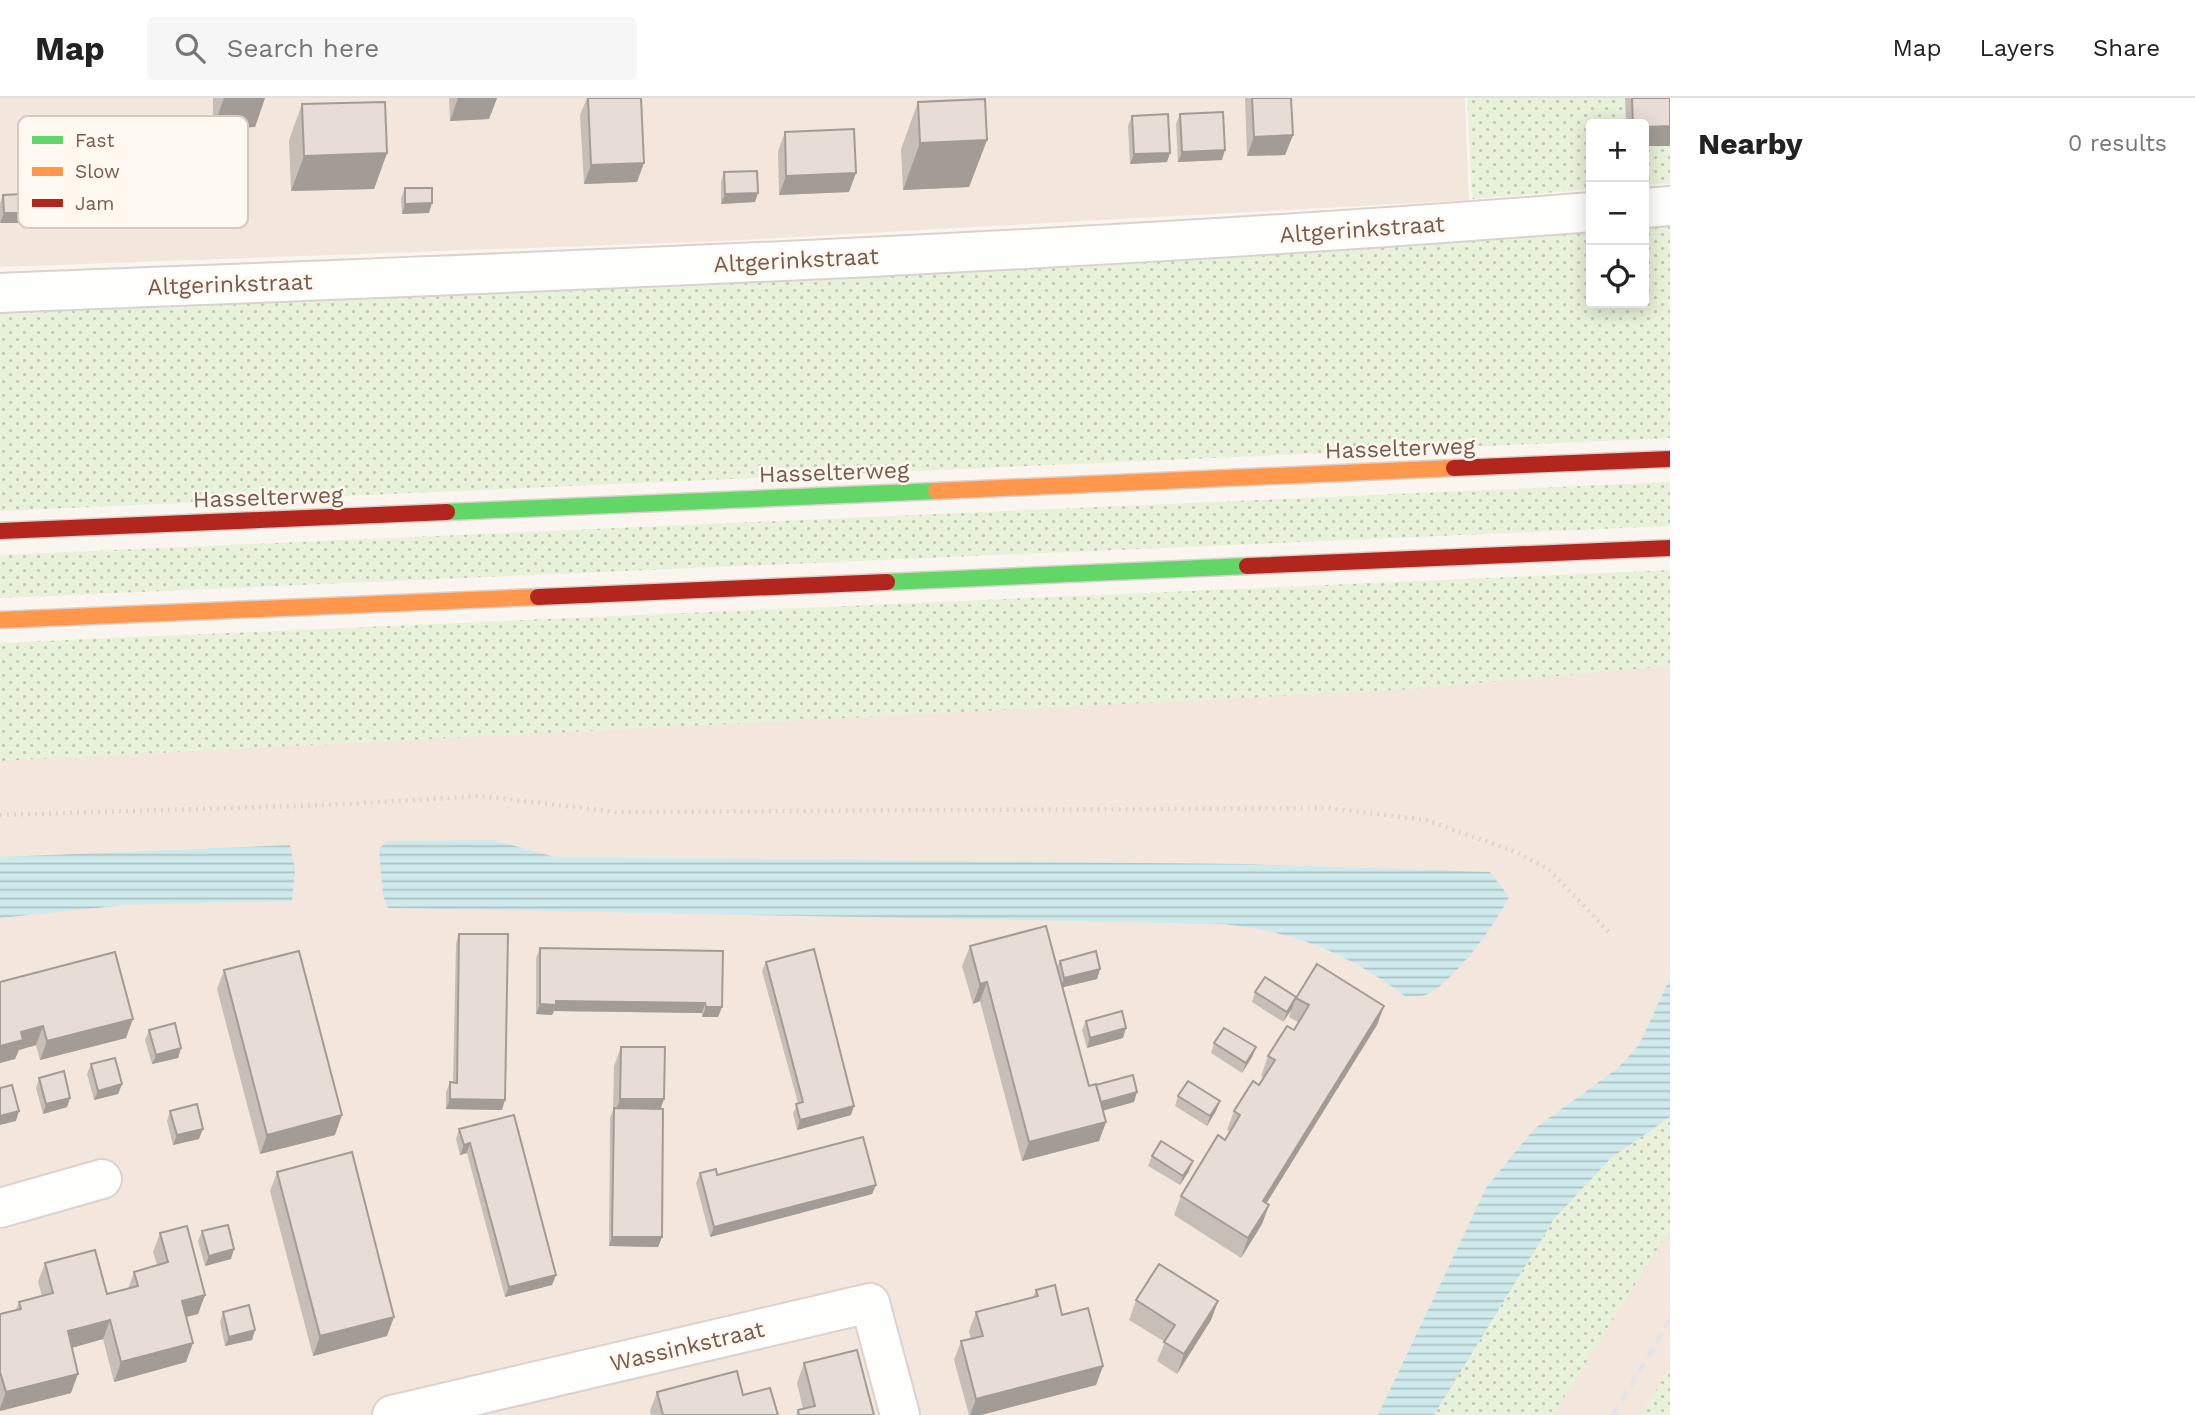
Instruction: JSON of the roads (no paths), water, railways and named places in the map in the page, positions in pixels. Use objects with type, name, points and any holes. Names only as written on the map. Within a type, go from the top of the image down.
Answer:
[{"type":"main road","name":"Hasselterweg","points":[[0,531],[1670,459]]},
{"type":"main road","points":[[0,620],[1670,548]]},
{"type":"street","points":[[1649,207],[1670,205]]},
{"type":"street","name":"Altgerinkstraat","points":[[0,293],[584,270],[1286,236],[1586,212]]},
{"type":"street","points":[[0,1208],[102,1179]]},
{"type":"street","name":"Wassinkstraat","points":[[392,1415],[870,1303],[900,1415]]},
{"type":"water","points":[[493,840],[555,857],[1244,864],[1490,872],[1509,897],[1485,935],[1450,978],[1426,995],[1406,997],[1364,968],[1320,947],[1273,932],[1223,924],[388,908],[383,896],[379,849],[387,841]]},
{"type":"water","points":[[290,845],[295,869],[292,901],[125,905],[0,918],[0,857]]},
{"type":"water","points":[[1670,978],[1670,1117],[1611,1158],[1554,1219],[1434,1415],[1378,1415],[1486,1188],[1534,1129],[1618,1068],[1639,1045]]},
{"type":"railway","points":[[1613,1415],[1670,1320]]}]
